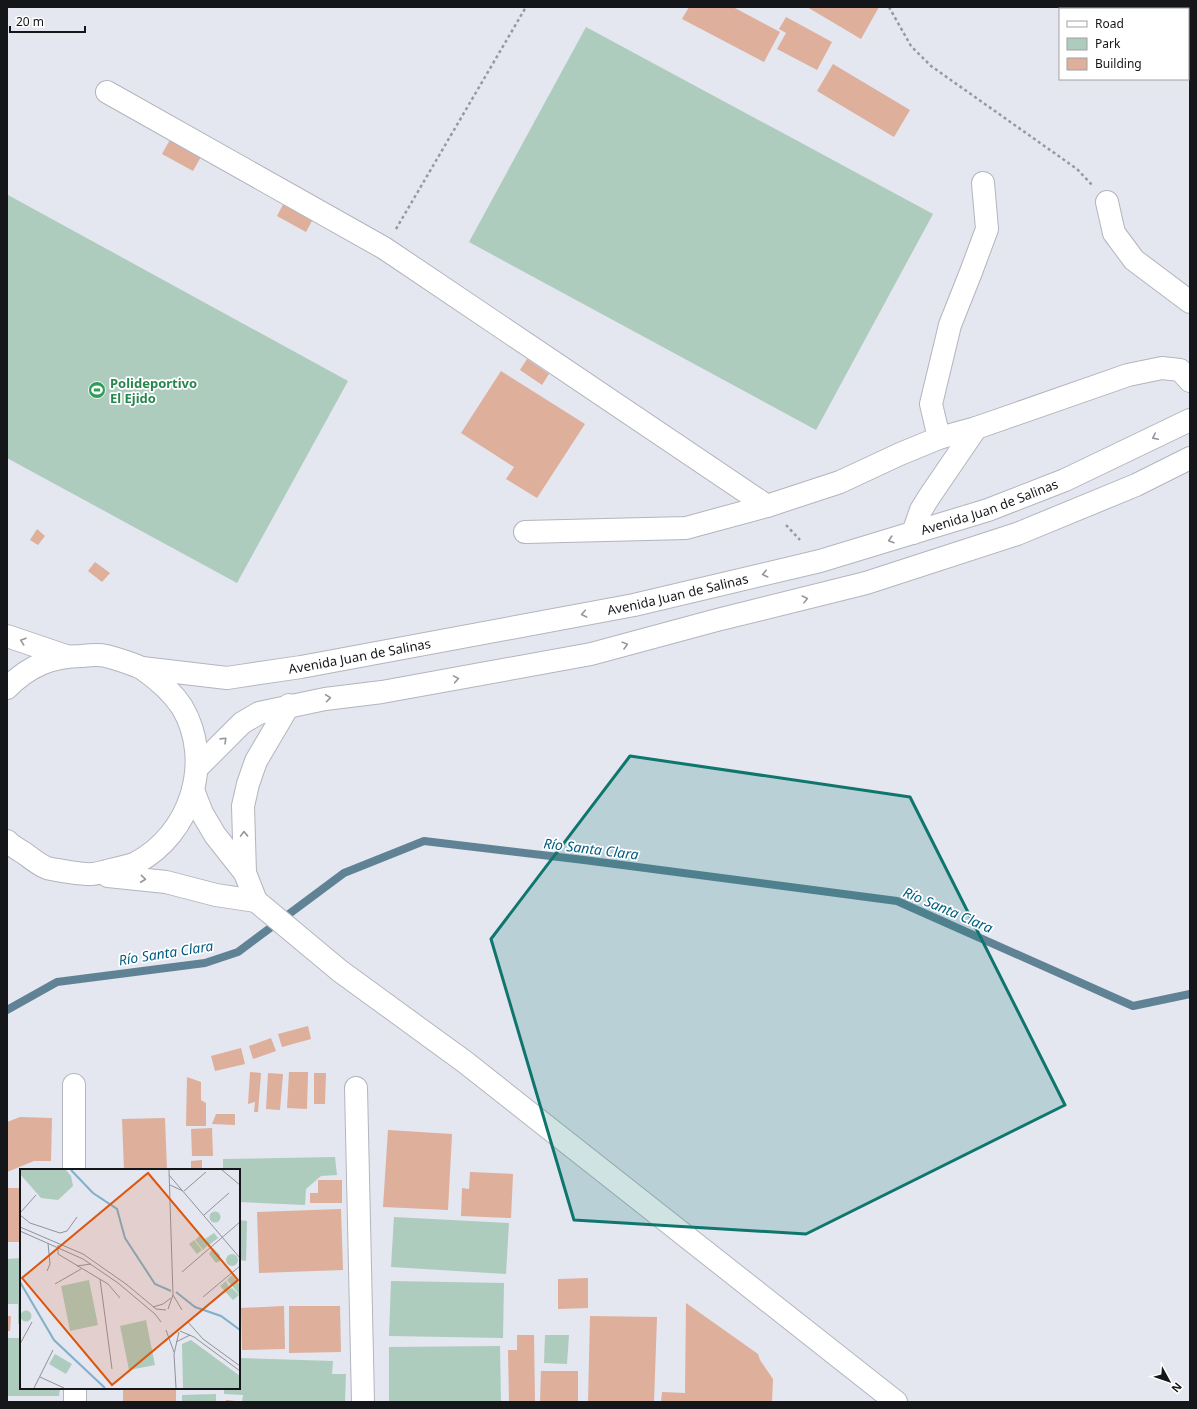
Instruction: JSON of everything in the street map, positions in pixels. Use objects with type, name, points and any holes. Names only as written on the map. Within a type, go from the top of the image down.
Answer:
[{"type":"main road","points":[[107,92],[384,248],[767,506]]},
{"type":"main road","points":[[939,438],[931,404],[950,325],[987,228],[983,183]]},
{"type":"main road","points":[[1107,202],[1114,233],[1134,260],[1190,302]]},
{"type":"main road","points":[[525,532],[686,528],[767,506],[840,482],[900,454],[939,438],[976,428],[1128,375],[1162,368],[1180,370],[1190,381]]},
{"type":"main road","name":"Avenida Juan de Salinas","points":[[142,668],[227,678],[301,667],[634,605],[820,561],[988,510],[1065,480],[1190,420]]},
{"type":"main road","points":[[913,533],[921,510],[976,428]]},
{"type":"main road","points":[[197,768],[242,723],[259,713],[325,698],[382,692],[591,654],[725,618],[866,583],[1017,534],[1136,484],[1190,458]]},
{"type":"main road","points":[[7,636],[66,656]]},
{"type":"main road","points":[[7,688],[26,672],[39,664],[66,656],[105,655],[142,668],[172,694],[183,710],[193,735],[197,768],[189,805],[182,818],[174,831],[157,849],[134,864],[90,875]]},
{"type":"main road","points":[[245,873],[243,806],[248,784],[256,761],[289,705]]},
{"type":"main road","points":[[193,790],[202,813],[215,835],[245,873],[262,906],[340,971],[465,1062],[896,1402]]},
{"type":"main road","points":[[8,843],[46,868],[90,875],[166,882],[262,906]]},
{"type":"main road","points":[[74,1085],[74,1169]]},
{"type":"main road","points":[[356,1088],[363,1402]]},
{"type":"main road","points":[[75,1389],[75,1402]]},
{"type":"path","points":[[384,248],[526,7]]},
{"type":"path","points":[[889,7],[911,46],[930,66],[1077,169],[1107,202]]},
{"type":"path","points":[[767,506],[820,561]]},
{"type":"highlighted area","points":[[630,756],[910,797],[1065,1105],[806,1234],[574,1220],[491,939]]},
{"type":"green space","points":[[586,27],[933,214],[816,430],[469,242]]},
{"type":"green space","points":[[8,195],[348,381],[237,583],[7,458]]},
{"type":"green space","points":[[335,1157],[337,1175],[321,1176],[306,1189],[305,1205],[240,1202],[240,1169],[223,1169],[223,1159]]},
{"type":"green space","points":[[394,1217],[509,1223],[506,1274],[391,1267]]},
{"type":"green space","points":[[240,1220],[247,1221],[246,1261],[240,1260]]},
{"type":"green space","points":[[20,1258],[20,1323],[18,1324],[18,1304],[7,1304],[7,1259]]},
{"type":"green space","points":[[391,1281],[504,1283],[503,1338],[389,1336]]},
{"type":"green space","points":[[545,1335],[569,1335],[567,1364],[544,1363]]},
{"type":"green space","points":[[7,1338],[20,1338],[20,1389],[60,1389],[59,1396],[7,1396]]},
{"type":"green space","points":[[500,1346],[501,1402],[389,1402],[389,1347]]},
{"type":"green space","points":[[240,1358],[333,1361],[332,1374],[346,1374],[345,1402],[242,1402],[243,1395],[224,1394],[224,1389],[240,1389]]},
{"type":"green space","points":[[216,1394],[216,1402],[182,1402],[182,1395]]},
{"type":"building","points":[[689,7],[733,7],[780,32],[764,62],[682,19]]},
{"type":"building","points":[[807,7],[879,7],[861,39]]},
{"type":"building","points":[[786,17],[832,42],[817,70],[777,49],[786,33],[779,29]]},
{"type":"building","points":[[833,64],[910,110],[894,137],[817,91]]},
{"type":"building","points":[[171,138],[202,155],[193,171],[162,154]]},
{"type":"building","points":[[285,201],[314,217],[306,232],[277,216]]},
{"type":"building","points":[[527,359],[549,374],[542,385],[520,370]]},
{"type":"building","points":[[501,371],[585,424],[537,498],[506,479],[514,467],[461,433]]},
{"type":"building","points":[[37,529],[45,536],[38,545],[30,540]]},
{"type":"building","points":[[95,562],[110,573],[102,582],[88,571]]},
{"type":"building","points":[[308,1026],[311,1039],[282,1047],[278,1034]]},
{"type":"building","points":[[271,1038],[276,1051],[253,1059],[249,1046]]},
{"type":"building","points":[[241,1048],[245,1064],[215,1071],[211,1056]]},
{"type":"building","points":[[250,1072],[261,1073],[258,1112],[254,1112],[255,1102],[248,1104]]},
{"type":"building","points":[[289,1072],[308,1072],[307,1109],[287,1108]]},
{"type":"building","points":[[268,1073],[283,1074],[280,1110],[266,1109]]},
{"type":"building","points":[[314,1073],[326,1073],[325,1104],[314,1104]]},
{"type":"building","points":[[187,1077],[201,1082],[201,1100],[206,1103],[206,1126],[186,1126]]},
{"type":"building","points":[[216,1114],[235,1114],[235,1125],[212,1124]]},
{"type":"building","points":[[20,1117],[52,1118],[51,1161],[34,1161],[7,1172],[7,1122]]},
{"type":"building","points":[[165,1118],[167,1169],[124,1169],[122,1119]]},
{"type":"building","points":[[212,1128],[213,1156],[192,1156],[191,1129]]},
{"type":"building","points":[[388,1130],[452,1134],[448,1210],[383,1207]]},
{"type":"building","points":[[202,1160],[202,1169],[191,1169],[191,1161]]},
{"type":"building","points":[[470,1172],[513,1174],[511,1218],[461,1216],[462,1188],[469,1189]]},
{"type":"building","points":[[318,1180],[342,1180],[342,1203],[310,1203],[310,1193],[318,1193]]},
{"type":"building","points":[[7,1188],[20,1188],[20,1242],[7,1242]]},
{"type":"building","points":[[341,1209],[343,1270],[259,1273],[257,1212]]},
{"type":"building","points":[[588,1278],[588,1308],[558,1309],[558,1279]]},
{"type":"building","points":[[686,1303],[758,1354],[760,1360],[773,1379],[772,1402],[661,1402],[662,1392],[685,1393]]},
{"type":"building","points":[[284,1306],[285,1349],[242,1350],[241,1308]]},
{"type":"building","points":[[289,1306],[340,1306],[341,1352],[289,1353]]},
{"type":"building","points":[[7,1316],[11,1316],[10,1331],[7,1331]]},
{"type":"building","points":[[590,1316],[657,1317],[654,1402],[588,1402]]},
{"type":"building","points":[[517,1335],[534,1335],[535,1402],[509,1402],[508,1350],[517,1350]]},
{"type":"building","points":[[541,1371],[578,1371],[578,1402],[540,1402]]},
{"type":"building","points":[[123,1389],[176,1389],[176,1402],[123,1402]]},
{"type":"building","points":[[226,1400],[236,1401],[236,1402],[226,1402]]},
{"type":"waterway","name":"Río Santa Clara","points":[[7,1010],[57,982],[205,963],[238,952],[344,873],[424,841],[584,860],[897,901],[1133,1006],[1190,994]]},
{"type":"place","name":"Polideportivo El Ejido","points":[[97,390]]}]
